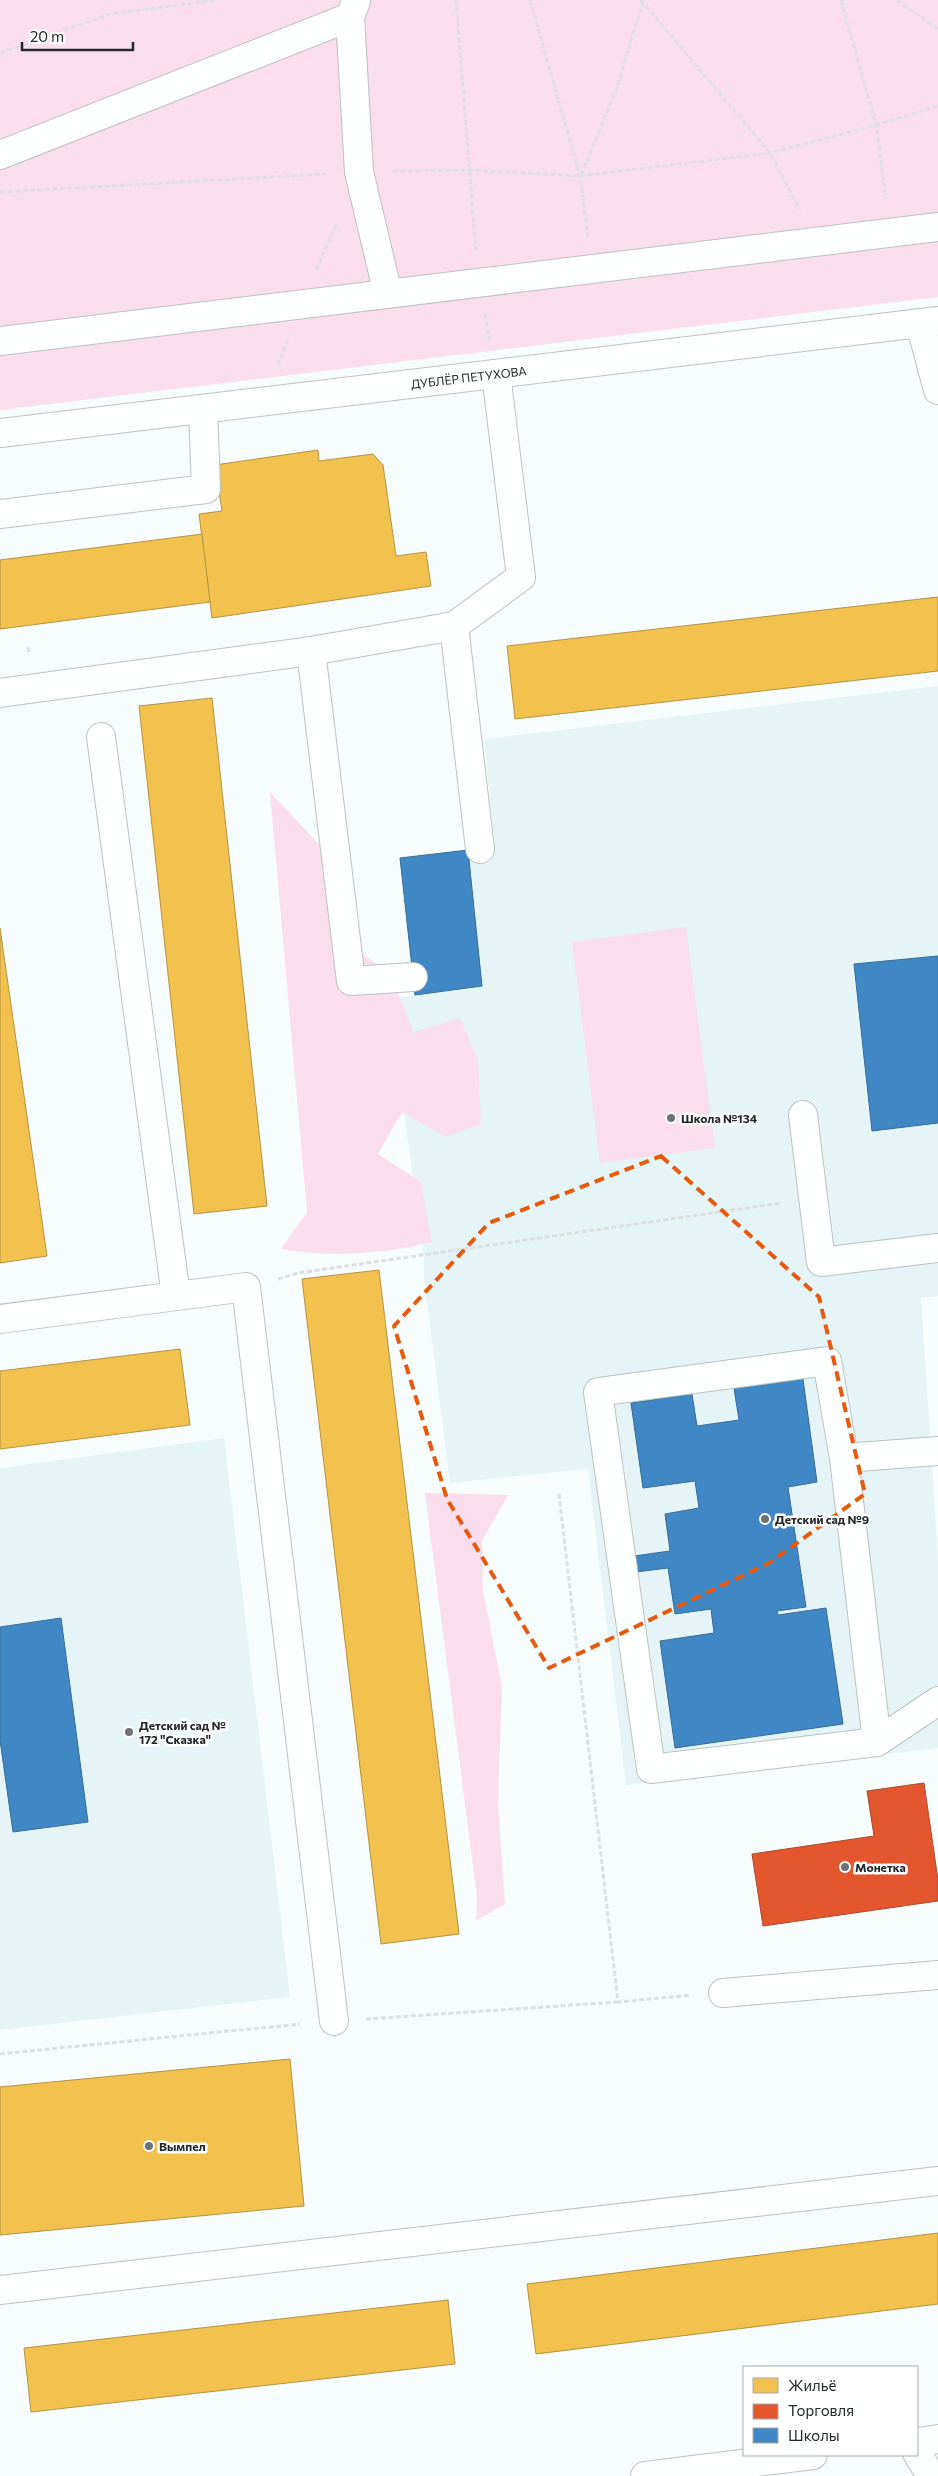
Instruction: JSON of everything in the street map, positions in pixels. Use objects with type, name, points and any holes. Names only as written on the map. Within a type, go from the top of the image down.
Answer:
[{"type":"street","points":[[0,155],[353,8],[359,172],[388,294]]},
{"type":"street","points":[[0,341],[938,227]]},
{"type":"street","points":[[929,322],[938,390]]},
{"type":"street","name":"ДУБЛЁР ПЕТУХОВА","points":[[0,433],[929,322]]},
{"type":"street","points":[[0,693],[311,652],[454,626],[521,577],[496,374]]},
{"type":"street","points":[[0,514],[206,489],[203,409]]},
{"type":"street","points":[[454,626],[480,849]]},
{"type":"street","points":[[311,652],[351,981],[413,977]]},
{"type":"street","points":[[102,737],[176,1296]]},
{"type":"street","points":[[802,1115],[821,1262],[938,1248]]},
{"type":"street","points":[[0,1319],[246,1287],[334,2021]]},
{"type":"street","points":[[877,1742],[844,1458],[827,1361],[598,1392],[651,1769],[877,1742],[938,1701]]},
{"type":"street","points":[[844,1458],[938,1451]]},
{"type":"street","points":[[723,1993],[938,1975]]},
{"type":"street","points":[[0,2290],[938,2181]]},
{"type":"street","points":[[918,2442],[938,2439]]},
{"type":"street","points":[[918,2455],[932,2476]]},
{"type":"street","points":[[645,2476],[805,2456]]},
{"type":"path","points":[[0,53],[110,14],[216,0]]},
{"type":"path","points":[[456,0],[479,283],[496,374]]},
{"type":"path","points":[[530,0],[580,176],[592,270]]},
{"type":"path","points":[[842,0],[876,125],[891,233]]},
{"type":"path","points":[[897,0],[938,29]]},
{"type":"path","points":[[580,176],[616,90],[643,1]]},
{"type":"path","points":[[643,1],[770,153],[816,242]]},
{"type":"path","points":[[0,192],[359,172],[469,170],[580,176],[770,153],[876,125],[938,106]]},
{"type":"path","points":[[246,1287],[298,1273],[812,1199]]},
{"type":"path","points":[[559,1494],[618,2002],[723,1993]]},
{"type":"highlighted area","points":[[661,1156],[819,1297],[865,1494],[769,1563],[549,1668],[447,1499],[394,1326],[489,1223]]},
{"type":"shaded area","points":[[0,0],[938,0],[938,297],[0,410]]},
{"type":"shaded area","points":[[938,686],[938,1296],[921,1298],[938,1556],[938,1748],[626,1785],[588,1469],[450,1483],[424,1277],[424,1255],[388,999],[482,986],[468,850],[495,847],[484,739]]},
{"type":"shaded area","points":[[270,792],[327,853],[339,938],[390,973],[414,1032],[460,1018],[478,1059],[481,1124],[446,1137],[402,1112],[378,1154],[421,1182],[432,1242],[376,1252],[338,1254],[281,1249],[307,1212]]},
{"type":"shaded area","points":[[686,927],[715,1148],[600,1163],[572,942]]},
{"type":"shaded area","name":"Детский сад № 172 \"Сказка\"","points":[[224,1438],[290,1997],[0,2030],[0,1468]]},
{"type":"shaded area","points":[[425,1493],[508,1495],[482,1541],[483,1590],[502,1687],[498,1804],[505,1904],[476,1921],[477,1897]]},
{"type":"building: Жильё","points":[[318,450],[319,461],[373,454],[383,465],[396,556],[426,552],[431,586],[212,618],[199,514],[222,511],[215,465]]},
{"type":"building: Жильё","points":[[202,534],[210,602],[0,629],[0,560]]},
{"type":"building: Жильё","points":[[938,597],[938,671],[515,719],[507,646]]},
{"type":"building: Жильё","points":[[212,698],[267,1206],[194,1214],[139,706]]},
{"type":"building: Жильё","points":[[0,928],[47,1256],[0,1263]]},
{"type":"building: Жильё","points":[[379,1270],[459,1934],[381,1944],[302,1279]]},
{"type":"building: Жильё","points":[[180,1349],[190,1425],[0,1449],[0,1371]]},
{"type":"building: Жильё","name":"Вымпел","points":[[290,2059],[304,2206],[0,2235],[0,2087]]},
{"type":"building: Жильё","points":[[938,2233],[938,2304],[536,2354],[527,2284]]},
{"type":"building: Жильё","points":[[448,2300],[455,2364],[31,2412],[24,2348]]},
{"type":"building: Торговля","name":"Монетка","points":[[924,1783],[938,1880],[938,1901],[763,1926],[752,1854],[874,1836],[867,1791]]},
{"type":"building: Школы","points":[[468,850],[482,986],[415,995],[400,858]]},
{"type":"building: Школы","points":[[938,956],[938,1123],[872,1131],[854,964]]},
{"type":"building: Школы","points":[[802,1372],[817,1482],[788,1487],[806,1607],[777,1611],[778,1615],[826,1608],[843,1724],[675,1748],[660,1641],[714,1633],[711,1609],[675,1614],[668,1568],[636,1572],[634,1556],[670,1551],[665,1514],[699,1508],[695,1481],[643,1488],[631,1403],[692,1394],[697,1426],[739,1420],[733,1382]]},
{"type":"building: Школы","points":[[61,1618],[88,1822],[13,1832],[0,1740],[0,1627]]},
{"type":"place","name":"Школа №134","points":[[671,1118]]},
{"type":"place","name":"Детский сад №9","points":[[765,1519]]},
{"type":"place","name":"Детский сад № 172 \"Сказка\"","points":[[129,1732]]},
{"type":"place","name":"Монетка","points":[[845,1867]]},
{"type":"place","name":"Вымпел","points":[[149,2146]]}]
